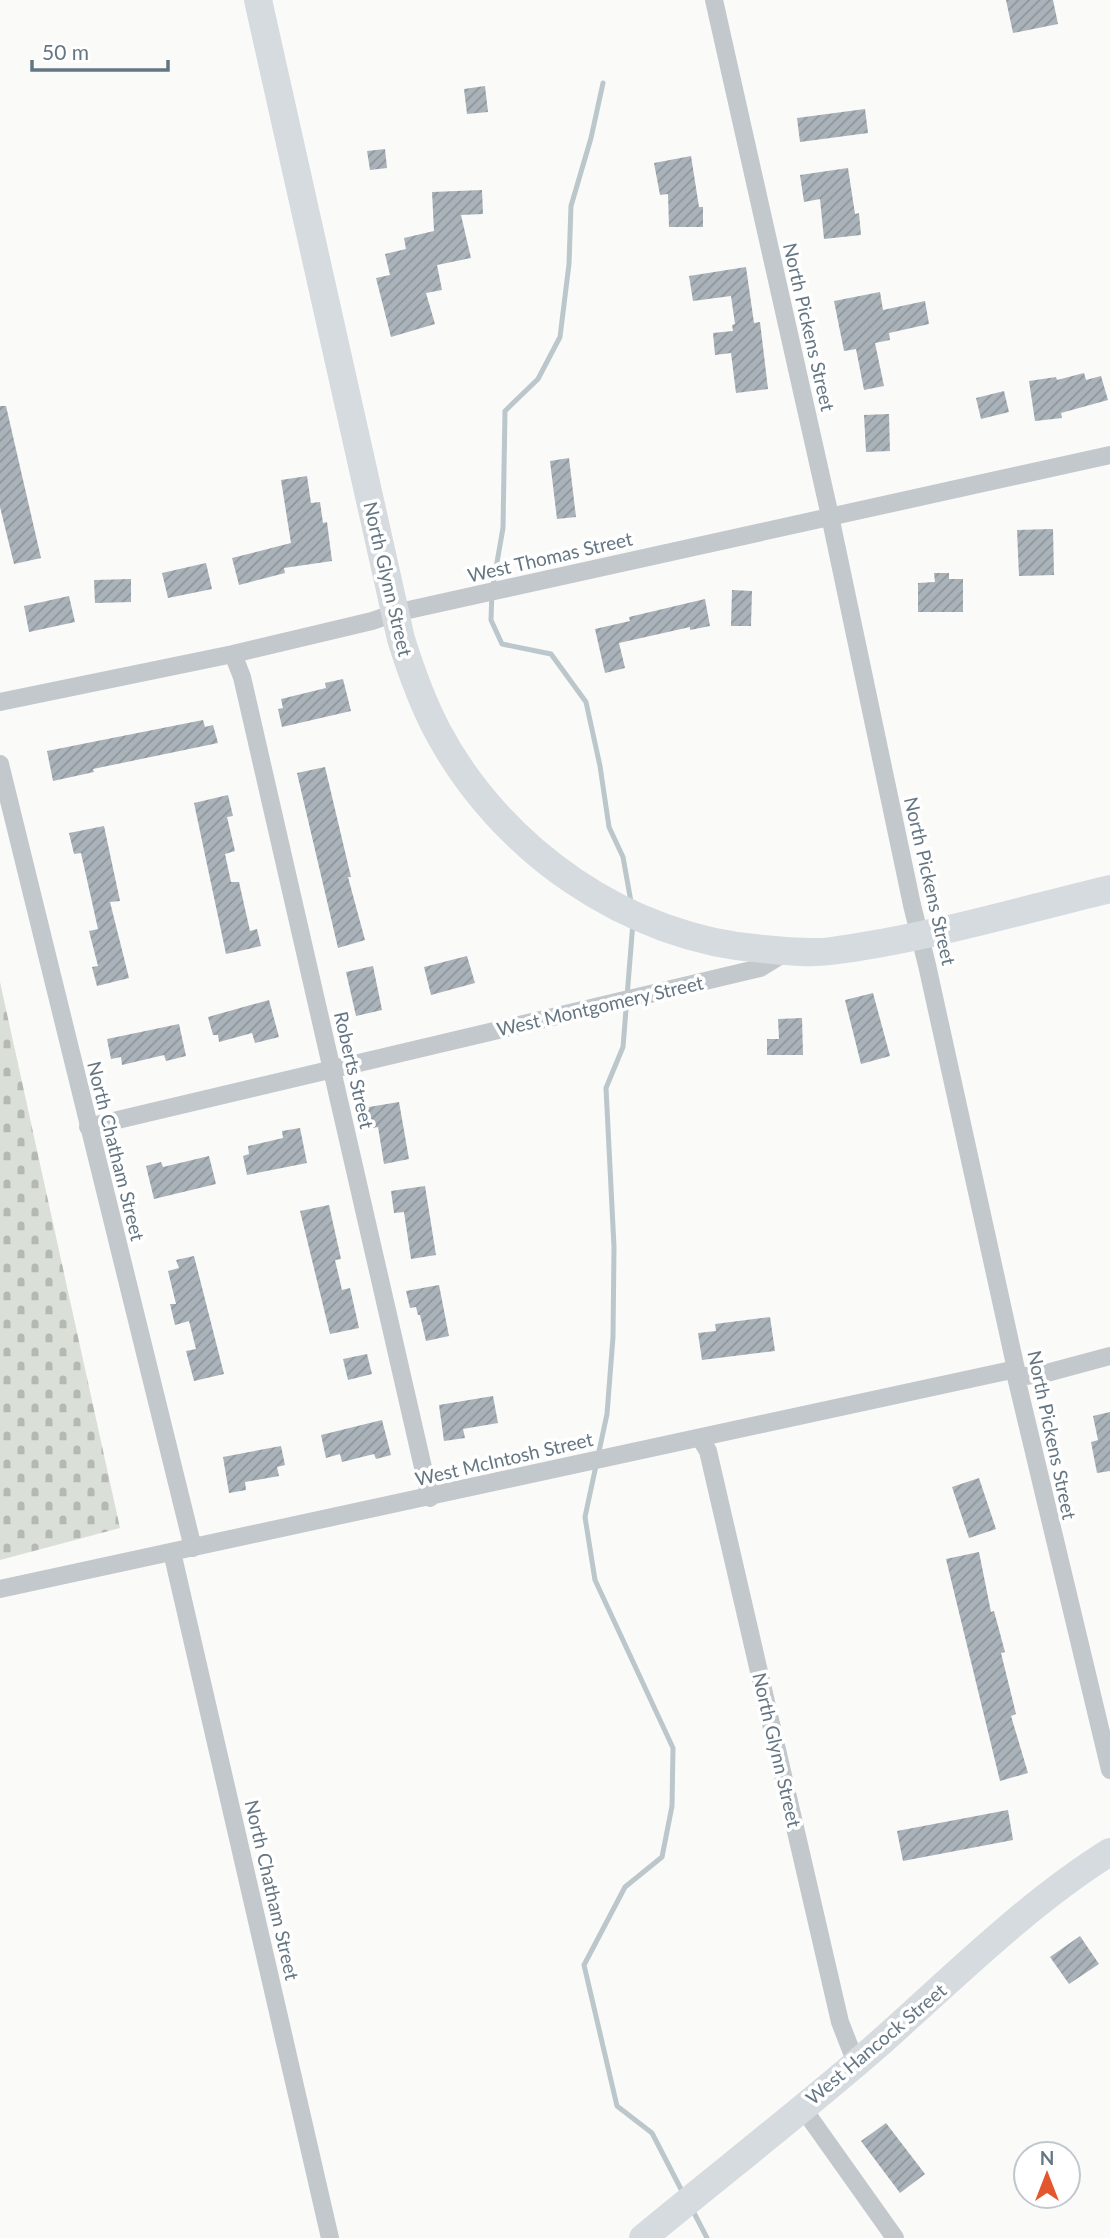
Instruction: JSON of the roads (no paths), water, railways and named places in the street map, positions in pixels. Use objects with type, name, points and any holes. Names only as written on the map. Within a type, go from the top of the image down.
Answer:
[{"type":"main road","name":"North Glynn Street","points":[[258,0],[395,613],[418,690],[450,754],[494,811],[541,857],[607,902],[661,926],[728,945],[788,951]]},
{"type":"main road","points":[[788,951],[830,951],[920,934],[1110,889]]},
{"type":"main road","name":"West Hancock Street","points":[[643,2238],[856,2063],[1016,1923],[1083,1869],[1110,1852]]},
{"type":"street","name":"North Pickens Street","points":[[713,0],[830,516],[1016,1373],[1110,1770]]},
{"type":"street","name":"West Thomas Street","points":[[0,702],[233,654],[372,621],[395,613],[1110,455]]},
{"type":"street","name":"Roberts Street","points":[[233,654],[242,677],[430,1497]]},
{"type":"street","name":"North Chatham Street","points":[[0,764],[193,1548]]},
{"type":"street","name":"West Montgomery Street","points":[[88,1127],[760,968],[788,951]]},
{"type":"street","name":"West McIntosh Street","points":[[0,1589],[700,1437],[1016,1373],[1043,1374],[1110,1356]]},
{"type":"street","name":"North Glynn Street","points":[[700,1437],[708,1451],[840,2022],[856,2063]]},
{"type":"street","name":"North Chatham Street","points":[[172,1552],[330,2238]]},
{"type":"street","points":[[802,2107],[895,2238]]},
{"type":"waterway","points":[[603,83],[591,138],[571,206],[569,264],[560,337],[538,379],[505,411],[503,528],[492,591],[491,620],[502,644],[551,654],[586,702],[600,766],[609,827],[623,857],[631,902]]},
{"type":"waterway","points":[[633,922],[623,1047],[606,1088],[614,1247],[613,1337],[607,1414],[585,1517],[595,1580],[673,1748],[672,1806],[662,1857],[625,1887],[584,1965],[617,2106],[652,2133],[684,2195]]},
{"type":"waterway","points":[[692,2209],[707,2238]]}]
